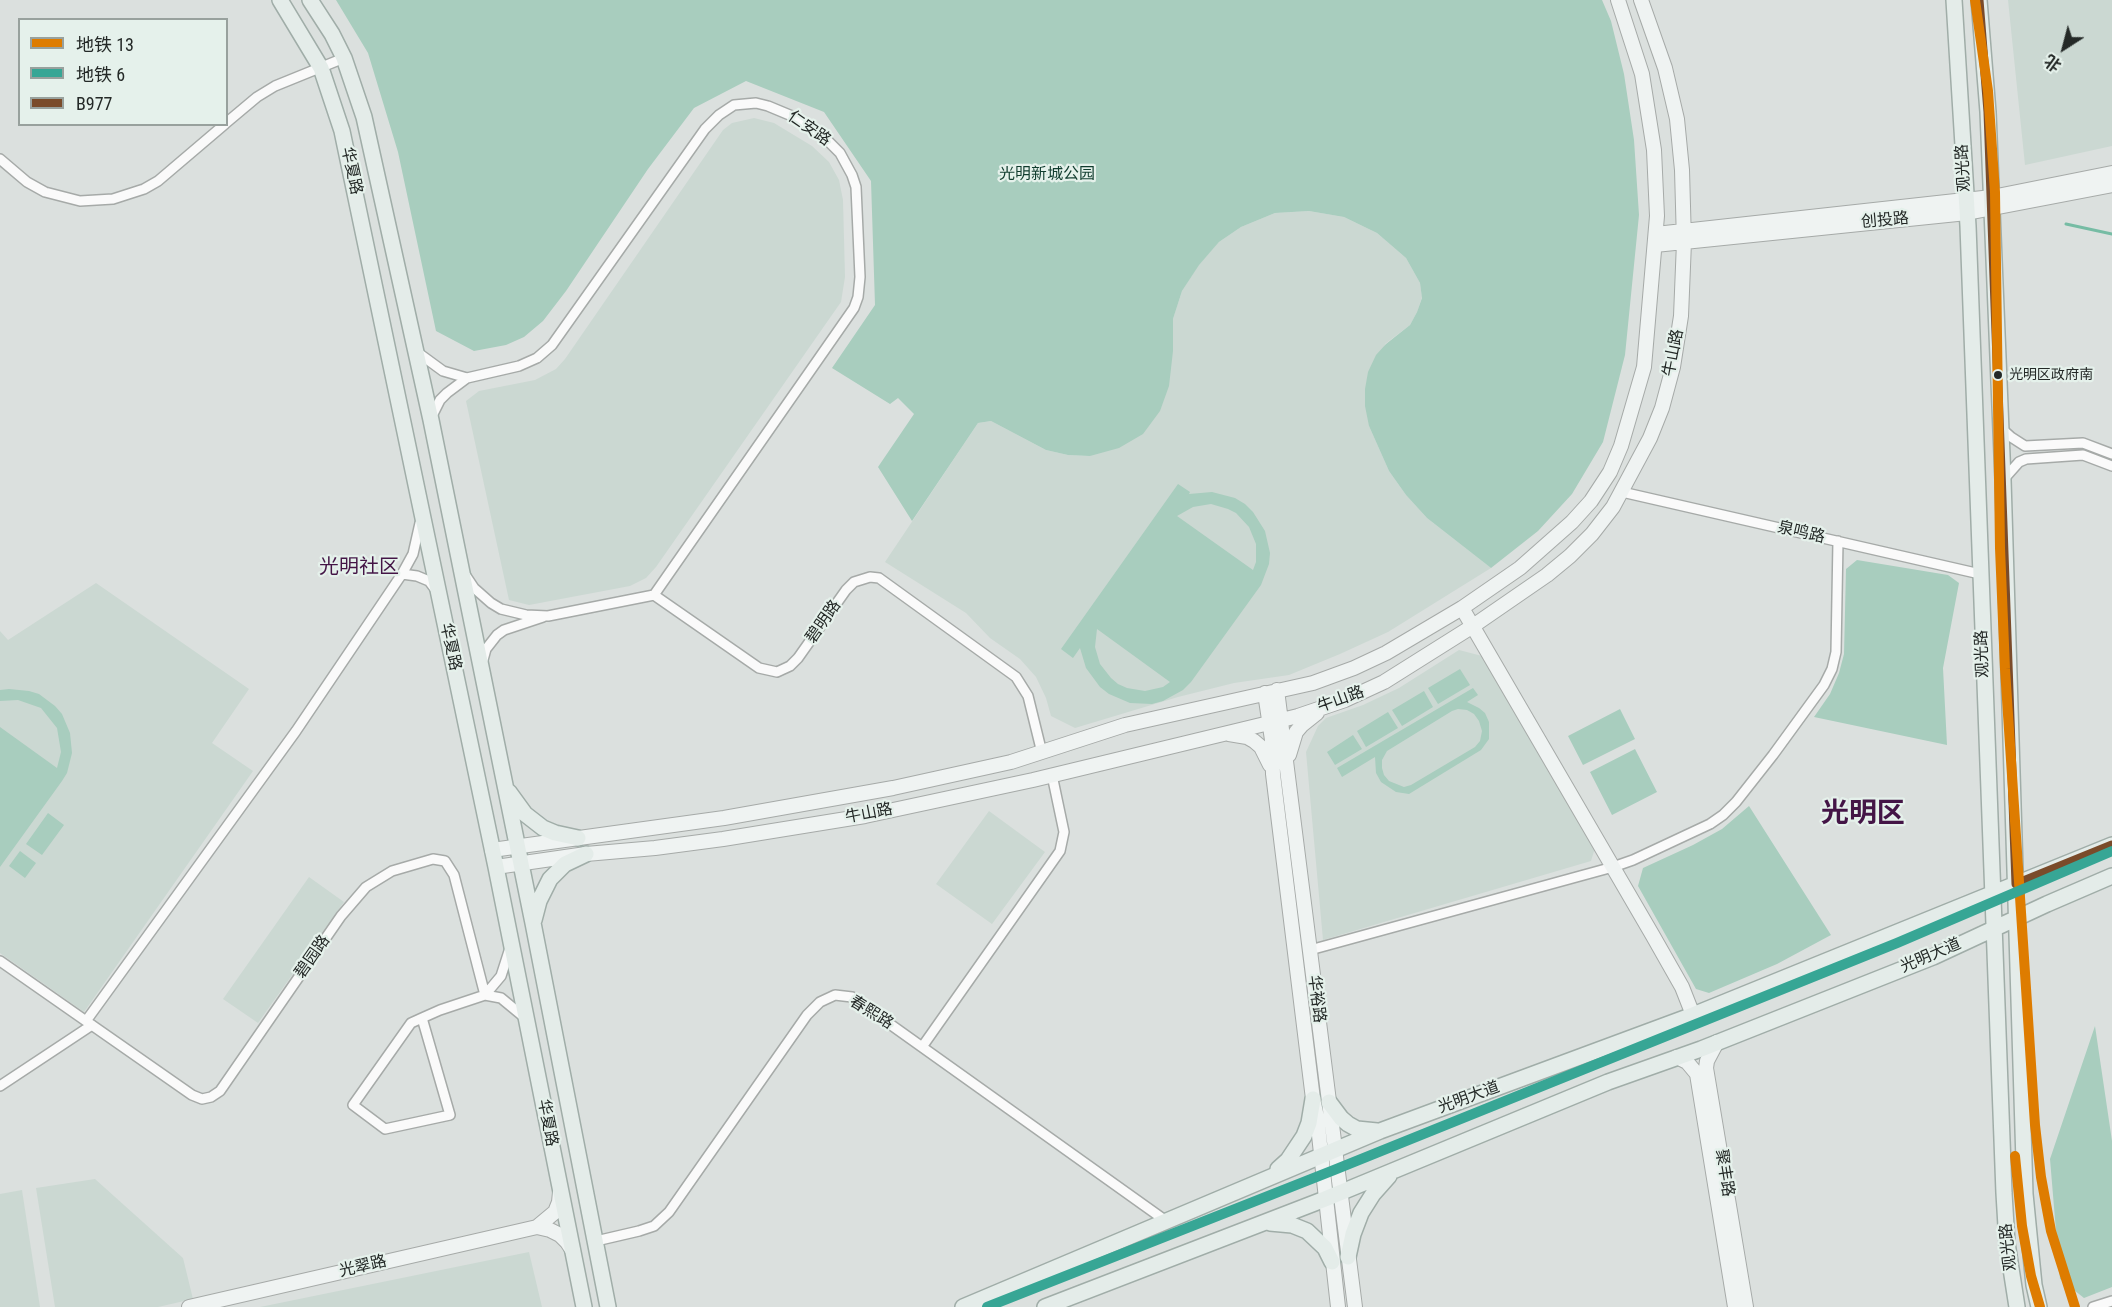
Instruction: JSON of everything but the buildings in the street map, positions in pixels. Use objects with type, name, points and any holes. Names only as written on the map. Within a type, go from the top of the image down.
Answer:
[{"type":"main road","name":"华夏路","points":[[280,0],[321,68],[342,131],[496,867],[584,1307]]},
{"type":"main road","name":"华夏路","points":[[310,0],[344,58],[364,117],[430,420],[609,1307]]},
{"type":"main road","name":"观光路","points":[[1954,0],[1966,207],[2007,1243],[2017,1307]]},
{"type":"main road","name":"观光路","points":[[1979,0],[1987,90],[2001,428],[2025,1194],[2034,1285],[2039,1307]]},
{"type":"main road","points":[[504,784],[534,822],[555,833],[578,838]]},
{"type":"main road","name":"光明大道","points":[[963,1307],[1335,1149],[1693,1015],[2112,845]]},
{"type":"main road","points":[[533,923],[539,901],[550,879],[565,864],[586,854]]},
{"type":"main road","name":"光明大道","points":[[1045,1307],[1325,1199],[1608,1082],[1933,957],[2112,876]]},
{"type":"main road","points":[[1265,1179],[1279,1169],[1296,1150],[1309,1123],[1313,1099]]},
{"type":"main road","points":[[1329,1102],[1348,1124],[1357,1129],[1380,1131]]},
{"type":"main road","points":[[1348,1257],[1361,1213],[1373,1194],[1397,1169]]},
{"type":"main road","points":[[1258,1225],[1284,1223],[1300,1228],[1320,1241],[1332,1262]]},
{"type":"street","name":"牛山路","points":[[492,850],[724,818],[882,790],[960,774],[1042,753],[1125,725],[1313,682],[1354,668],[1386,653],[1462,608],[1520,568],[1551,542],[1591,501],[1610,472],[1621,446],[1644,367],[1655,239],[1654,150],[1642,74],[1618,0]]},
{"type":"street","name":"牛山路","points":[[496,867],[586,854],[655,848],[844,819],[1052,775],[1331,705],[1384,682],[1473,626],[1547,575],[1592,534],[1613,507],[1650,438],[1662,408],[1673,367],[1681,316],[1684,236],[1682,170],[1677,119],[1665,68],[1641,0]]},
{"type":"street","points":[[228,122],[257,97],[275,86],[344,58]]},
{"type":"street","name":"仁安路","points":[[430,420],[440,400],[467,378],[519,366],[537,358],[552,345],[705,129],[726,110],[745,104],[780,109],[822,135],[840,153],[852,175],[858,199],[860,287],[854,308],[654,595]]},
{"type":"street","points":[[0,159],[27,182],[45,192],[80,201],[113,199],[136,192],[158,181],[224,126]]},
{"type":"street","name":"创投路","points":[[1992,203],[2112,173]]},
{"type":"street","name":"创投路","points":[[1655,239],[1966,207],[2112,185]]},
{"type":"street","points":[[415,350],[443,371],[467,378]]},
{"type":"street","points":[[2001,428],[2025,446],[2083,443],[2112,454]]},
{"type":"street","points":[[2003,480],[2019,462],[2026,459],[2083,455],[2112,466]]},
{"type":"street","name":"泉鸣路","points":[[1622,492],[1980,574]]},
{"type":"street","points":[[0,1086],[89,1023],[296,731],[402,574],[412,554],[422,513]]},
{"type":"street","points":[[1310,950],[1613,867],[1710,824],[1723,815],[1736,802],[1824,685],[1832,669],[1836,652],[1838,542]]},
{"type":"street","points":[[460,568],[474,588],[490,603],[514,613],[548,615],[654,595]]},
{"type":"street","points":[[402,574],[417,576],[429,581],[439,593]]},
{"type":"street","name":"碧明路","points":[[654,595],[759,668],[777,672],[790,666],[798,658],[854,582],[870,577],[879,579],[1016,677],[1028,696],[1042,753]]},
{"type":"street","points":[[1462,608],[1682,987],[1693,1015]]},
{"type":"street","points":[[481,668],[486,649],[497,635],[504,630],[548,615]]},
{"type":"street","name":"华裕路","points":[[1271,692],[1275,720],[1288,772],[1354,1307]]},
{"type":"street","points":[[1288,772],[1290,747],[1296,732],[1309,718],[1331,705]]},
{"type":"street","name":"华裕路","points":[[1275,720],[1273,774],[1338,1307]]},
{"type":"street","points":[[1218,734],[1239,735],[1254,741],[1267,756],[1273,774]]},
{"type":"street","points":[[922,1047],[1060,851],[1064,832],[1052,775]]},
{"type":"street","name":"碧园路","points":[[0,961],[192,1095],[202,1099],[212,1097],[220,1091],[341,916],[366,887],[392,871],[433,859],[445,861],[454,875],[486,996]]},
{"type":"street","points":[[486,996],[501,976],[511,942]]},
{"type":"street","name":"春熙路","points":[[596,1241],[639,1232],[654,1226],[669,1212],[807,1015],[820,1002],[835,995],[852,997],[1166,1221]]},
{"type":"street","points":[[422,1018],[450,1115],[385,1129],[353,1105],[407,1027],[422,1018],[440,1010],[486,996],[501,998],[526,1019]]},
{"type":"street","name":"聚丰路","points":[[1717,1042],[1707,1061],[1706,1068],[1746,1307]]},
{"type":"street","name":"聚丰路","points":[[1677,1057],[1687,1062],[1696,1074],[1735,1307]]},
{"type":"street","points":[[537,1227],[555,1212],[560,1192]]},
{"type":"street","points":[[537,1227],[560,1235],[573,1251]]},
{"type":"street","name":"光翠路","points":[[189,1307],[537,1227]]},
{"type":"street","points":[[2093,1307],[2112,1301]]},
{"type":"shaded area","points":[[2008,0],[2112,0],[2112,146],[2025,165]]},
{"type":"shaded area","points":[[754,118],[774,123],[812,146],[829,162],[839,180],[843,200],[845,277],[841,302],[656,567],[646,578],[630,586],[529,605],[509,600],[466,401],[479,391],[535,380],[556,369],[723,130],[732,123]]},
{"type":"shaded area","points":[[1309,211],[1344,217],[1377,233],[1406,258],[1420,283],[1422,297],[1410,325],[1385,344],[1369,426],[1389,471],[1406,495],[1427,518],[1491,568],[1388,632],[1289,675],[1234,683],[1075,728],[1051,716],[1036,677],[1020,659],[990,638],[966,613],[885,562],[978,423],[991,421],[1046,450],[1068,455],[1090,456],[1173,351],[1173,319],[1182,291],[1198,265],[1219,242],[1241,227],[1275,213]]},
{"type":"shaded area","points":[[96,583],[249,689],[212,743],[253,771],[84,1012],[0,953],[0,631],[8,640]]},
{"type":"shaded area","points":[[1459,650],[1482,656],[1595,848],[1591,861],[1323,940],[1306,752],[1318,726],[1326,718],[1363,705],[1399,688]]},
{"type":"shaded area","points":[[989,811],[1045,852],[992,924],[936,884]]},
{"type":"shaded area","points":[[309,877],[344,902],[258,1023],[223,999]]},
{"type":"shaded area","points":[[95,1179],[183,1258],[193,1299],[158,1307],[55,1307],[36,1188]]},
{"type":"shaded area","points":[[22,1190],[40,1307],[0,1307],[0,1194]]},
{"type":"shaded area","points":[[529,1252],[542,1307],[260,1307]]},
{"type":"green space","name":"光明新城公园","points":[[336,0],[1602,0],[1611,21],[1624,74],[1634,140],[1639,215],[1625,355],[1603,442],[1572,494],[1538,531],[1491,568],[1427,518],[1406,495],[1389,471],[1369,426],[1365,406],[1368,372],[1376,355],[1410,325],[1422,298],[1420,283],[1406,258],[1377,233],[1344,217],[1309,211],[1275,213],[1241,227],[1219,242],[1199,265],[1182,291],[1173,319],[1173,351],[1169,386],[1160,411],[1143,434],[1119,448],[1090,456],[1068,455],[1046,450],[991,421],[978,423],[912,521],[878,467],[914,414],[898,398],[890,404],[832,368],[875,305],[871,181],[824,112],[746,81],[694,108],[648,169],[566,291],[543,321],[524,337],[506,345],[474,351],[436,331],[398,152],[368,53]]},
{"type":"green space","points":[[1178,484],[1190,492],[1189,494],[1212,492],[1235,498],[1253,512],[1265,531],[1270,553],[1269,564],[1261,585],[1183,690],[1152,704],[1130,703],[1109,694],[1100,687],[1086,668],[1080,648],[1073,658],[1061,649]],"holes":[[[1211,504],[1236,513],[1249,527],[1256,544],[1256,562],[1253,570],[1177,516],[1193,507]],[[1097,629],[1170,682],[1163,687],[1145,691],[1118,684],[1100,664],[1095,647]]]},
{"type":"green space","points":[[1857,560],[1948,575],[1959,583],[1943,668],[1947,745],[1814,717],[1830,694],[1839,673],[1844,654],[1846,569]]},
{"type":"green space","points":[[1460,669],[1470,685],[1438,704],[1428,688]]},
{"type":"green space","points":[[1473,688],[1478,695],[1467,702],[1485,713],[1489,722],[1489,739],[1481,750],[1409,794],[1396,792],[1381,782],[1376,773],[1375,757],[1342,777],[1337,768]],"holes":[[[1467,710],[1474,714],[1482,731],[1480,741],[1475,747],[1411,785],[1404,787],[1389,781],[1382,768],[1382,760],[1387,751],[1452,711]]]},
{"type":"green space","points":[[9,689],[39,694],[55,706],[62,714],[70,733],[72,753],[67,773],[62,781],[0,867],[0,727],[57,768],[61,752],[57,728],[41,708],[18,700],[0,701],[0,690]]},
{"type":"green space","points":[[1424,691],[1433,707],[1402,726],[1392,710]]},
{"type":"green space","points":[[1620,709],[1635,739],[1583,765],[1568,736]]},
{"type":"green space","points":[[1388,712],[1398,728],[1366,747],[1357,731]]},
{"type":"green space","points":[[1353,735],[1362,749],[1335,765],[1327,752]]},
{"type":"green space","points":[[1635,749],[1657,792],[1612,815],[1590,772]]},
{"type":"green space","points":[[1749,806],[1831,935],[1777,964],[1709,993],[1696,989],[1638,886],[1643,868],[1722,829]]},
{"type":"green space","points":[[48,813],[64,825],[42,855],[26,844]]},
{"type":"green space","points":[[20,851],[36,863],[25,878],[9,866]]},
{"type":"green space","points":[[2095,1026],[2112,1141],[2112,1287],[2084,1298],[2060,1279],[2050,1159]]},
{"type":"waterway","points":[[2066,224],[2112,234]]},
{"type":"metro line","name":"13","points":[[1975,0],[1988,91],[1995,192],[2000,548],[2005,669],[2035,1125],[2041,1177],[2051,1231],[2075,1307]]},
{"type":"metro line","name":"6","points":[[987,1307],[1897,943],[2112,851]]},
{"type":"metro line","name":"13","points":[[2015,1156],[2022,1226],[2031,1276],[2040,1307]]},
{"type":"transit line","name":"B977","points":[[1979,0],[1988,112],[2016,884],[2112,845]]},
{"type":"place","name":"光明区政府南","points":[[1998,375]]},
{"type":"district","name":"光明社区","points":[[359,568]]},
{"type":"district","name":"光明区","points":[[1863,815]]}]
